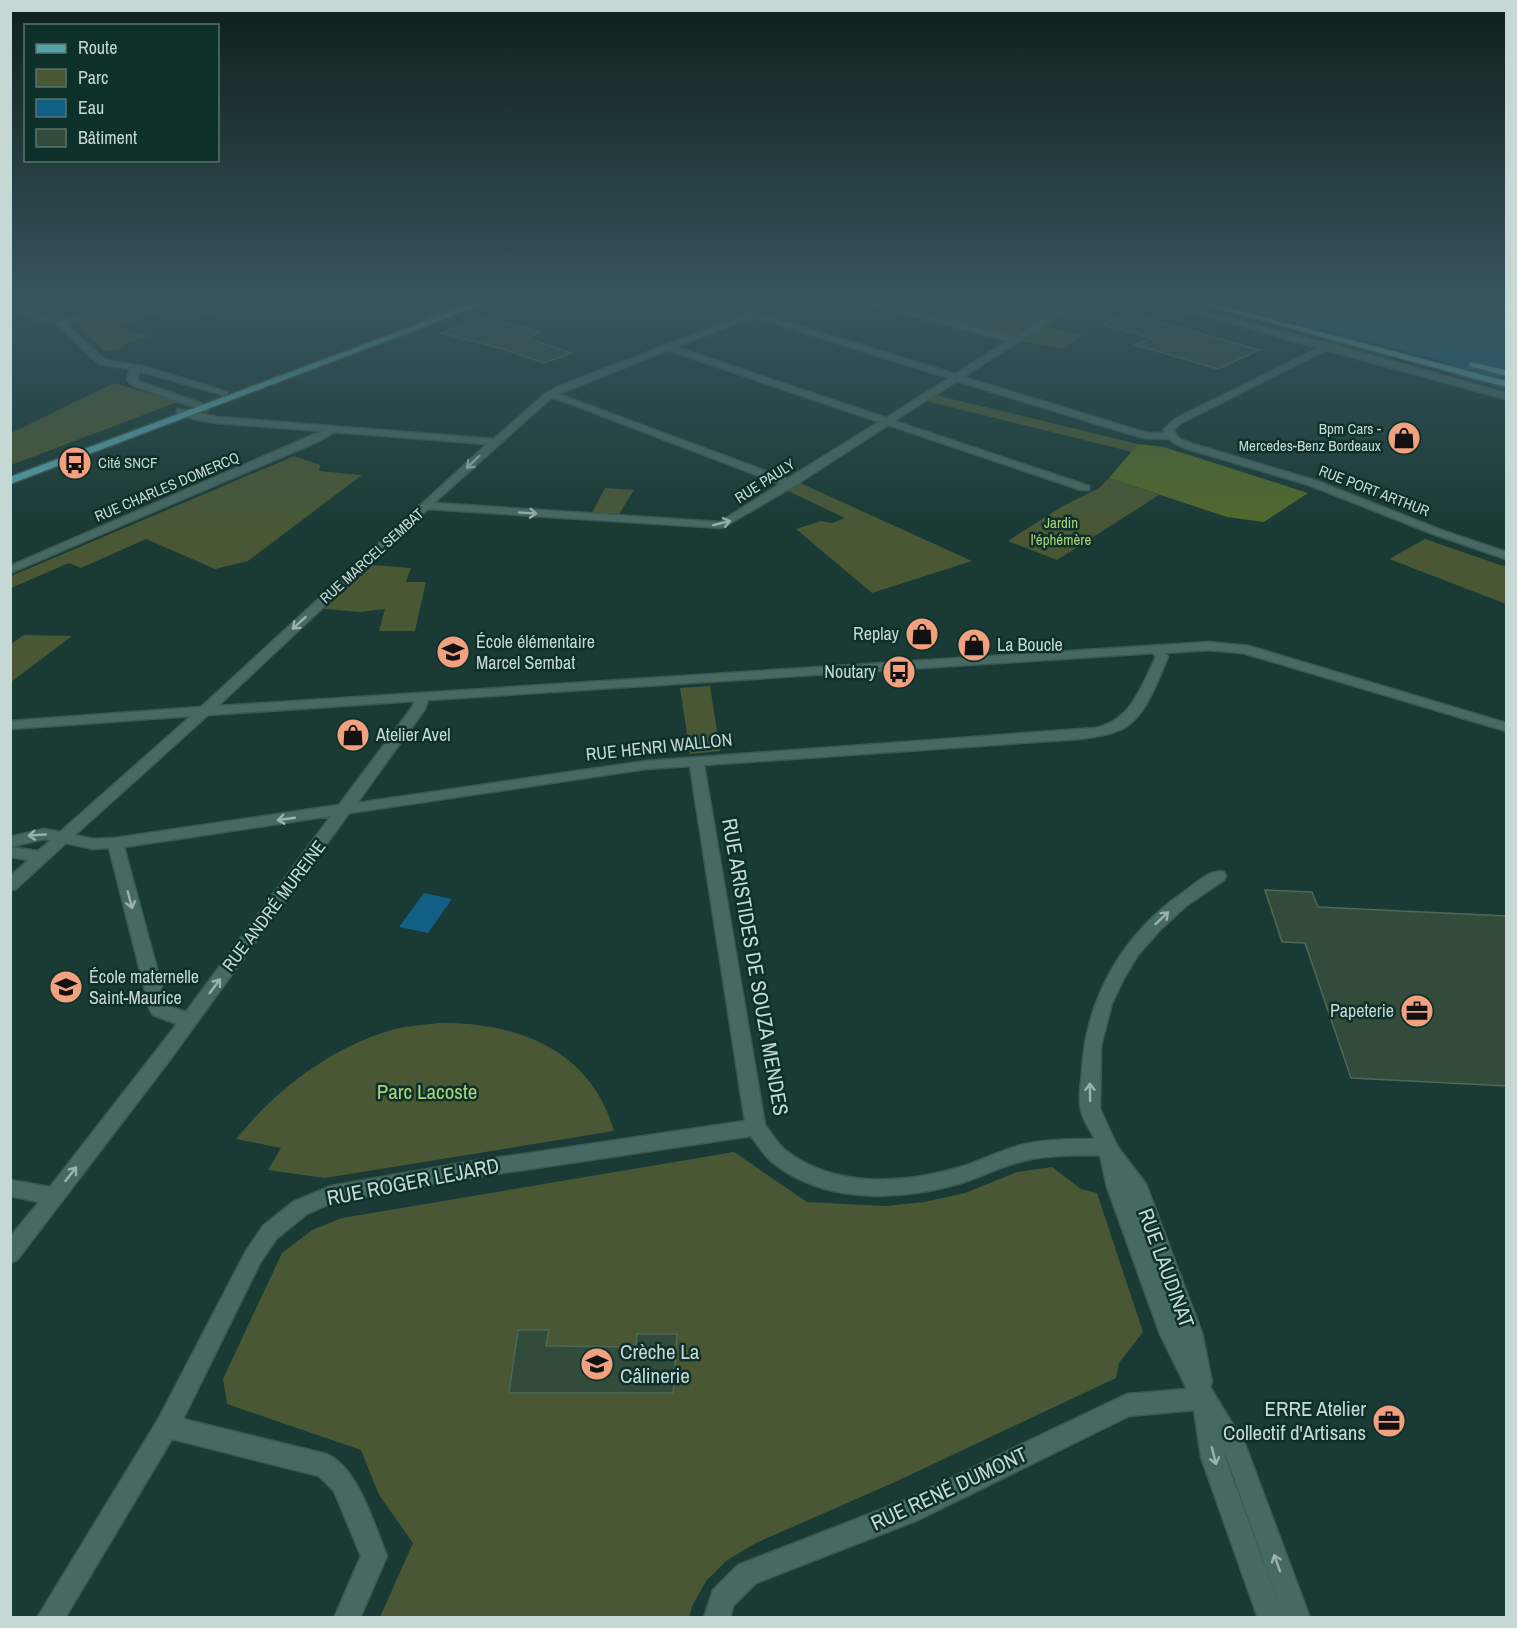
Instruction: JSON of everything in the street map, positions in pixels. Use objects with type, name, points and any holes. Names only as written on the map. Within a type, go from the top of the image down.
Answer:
[{"type":"main road","points":[[200,406],[264,379]]},
{"type":"main road","points":[[10,475],[273,379]]},
{"type":"main road","points":[[1488,379],[1506,384]]},
{"type":"main road","points":[[10,481],[184,412]]},
{"type":"street","points":[[132,379],[135,383],[200,406]]},
{"type":"street","points":[[174,379],[224,394]]},
{"type":"street","name":"RUE MARCEL SEMBAT","points":[[10,885],[495,442],[549,395],[590,379]]},
{"type":"street","points":[[763,379],[1085,488]]},
{"type":"street","name":"RUE PAULY","points":[[427,506],[722,525],[953,379]]},
{"type":"street","points":[[962,379],[1146,436],[1171,436],[1168,430],[1178,421],[1262,379]]},
{"type":"street","points":[[1445,379],[1506,396]]},
{"type":"street","points":[[549,395],[789,484]]},
{"type":"street","points":[[184,412],[217,420],[495,442]]},
{"type":"street","name":"RUE CHARLES DOMERCQ","points":[[10,570],[316,439],[333,429]]},
{"type":"street","name":"RUE PORT ARTHUR","points":[[1171,436],[1189,446],[1322,486],[1437,532],[1506,556]]},
{"type":"street","points":[[10,725],[422,696],[1209,646],[1244,648],[1506,727]]},
{"type":"street","name":"RUE HENRI WALLON","points":[[10,842],[44,834],[93,844],[115,843],[646,765],[1105,731],[1123,724],[1132,714],[1162,657],[1157,650]]},
{"type":"street","name":"RUE ANDRÉ MUREINE","points":[[10,1254],[190,1019],[344,811],[420,706],[422,696]]},
{"type":"street","name":"RUE ARISTIDES DE SOUZA MENDES","points":[[696,761],[756,1127],[777,1155],[814,1178],[857,1188],[909,1185],[957,1176],[1025,1152],[1052,1148],[1108,1147]]},
{"type":"street","points":[[115,843],[159,1010],[174,1017],[190,1019]]},
{"type":"street","points":[[10,852],[42,857]]},
{"type":"street","name":"RUE LAUDINAT","points":[[1218,876],[1180,902],[1154,927],[1132,951],[1116,977],[1103,1003],[1092,1046],[1090,1109],[1108,1147],[1117,1187],[1171,1334],[1204,1398],[1237,1452],[1297,1617]]},
{"type":"street","name":"RUE ROGER LEJARD","points":[[50,1617],[167,1426],[253,1257],[270,1232],[300,1208],[331,1194],[756,1127]]},
{"type":"street","points":[[10,1188],[54,1196]]},
{"type":"street","name":"RUE LAUDINAT","points":[[1204,1398],[1213,1456],[1271,1617]]},
{"type":"street","name":"RUE RENÉ DUMONT","points":[[717,1617],[722,1599],[747,1574],[909,1511],[1127,1405],[1204,1398]]},
{"type":"street","points":[[167,1426],[326,1466],[332,1471],[343,1483],[374,1556],[347,1617]]},
{"type":"green space","points":[[114,383],[178,402],[11,465],[11,433]]},
{"type":"green space","points":[[935,395],[1138,444],[1133,452],[926,401]]},
{"type":"green space","points":[[1138,444],[1164,447],[1308,493],[1264,522],[1227,517],[1109,478]]},
{"type":"green space","points":[[294,456],[320,465],[319,471],[362,475],[248,561],[215,569],[146,539],[81,568],[69,563],[11,588],[11,576]]},
{"type":"green space","name":"Jardin l'éphémère","points":[[1109,478],[1159,495],[1057,560],[1008,541],[1061,507],[1099,488]]},
{"type":"green space","points":[[800,483],[972,561],[872,593],[796,529],[821,521],[832,523],[845,518],[788,491]]},
{"type":"green space","points":[[605,488],[634,490],[619,514],[592,513]]},
{"type":"green space","points":[[1425,539],[1506,567],[1506,604],[1389,559]]},
{"type":"green space","points":[[373,565],[411,568],[406,582],[426,582],[415,631],[379,631],[385,609],[360,612],[324,609]]},
{"type":"green space","points":[[24,635],[72,636],[11,682],[11,644]]},
{"type":"green space","points":[[710,686],[720,751],[690,754],[680,688]]},
{"type":"green space","name":"Parc Lacoste","points":[[439,1023],[496,1028],[523,1035],[548,1046],[569,1061],[588,1080],[603,1103],[614,1131],[325,1178],[268,1170],[281,1148],[236,1139],[284,1090],[342,1050],[391,1030]]},
{"type":"green space","points":[[734,1152],[807,1202],[886,1206],[924,1202],[965,1193],[1017,1172],[1052,1167],[1081,1189],[1097,1193],[1143,1332],[1119,1363],[1116,1378],[895,1482],[756,1543],[726,1561],[707,1580],[693,1604],[689,1617],[380,1617],[413,1543],[379,1495],[361,1450],[227,1404],[223,1379],[282,1253],[312,1230],[342,1218]]},
{"type":"water","points":[[1467,379],[1506,379],[1506,390]]},
{"type":"water","points":[[424,893],[452,899],[428,933],[399,927]]},
{"type":"building","name":"Papeterie","points":[[1265,890],[1312,892],[1318,907],[1506,916],[1506,1086],[1351,1078],[1305,943],[1282,942]]},
{"type":"building","name":"Crèche La Câlinerie","points":[[518,1330],[549,1330],[546,1346],[636,1347],[637,1334],[677,1334],[673,1393],[509,1393]]},
{"type":"place","name":"Bpm Cars - Mercedes-Benz Bordeaux","points":[[1404,438]]},
{"type":"place","name":"Cité SNCF","points":[[75,463]]},
{"type":"place","name":"Replay","points":[[922,634]]},
{"type":"place","name":"La Boucle","points":[[974,645]]},
{"type":"place","name":"École élémentaire Marcel Sembat","points":[[453,652]]},
{"type":"place","name":"Noutary","points":[[899,672]]},
{"type":"place","name":"Atelier Avel","points":[[353,735]]},
{"type":"place","name":"École maternelle Saint-Maurice","points":[[66,987]]},
{"type":"place","name":"Papeterie","points":[[1417,1011]]},
{"type":"place","name":"Crèche La Câlinerie","points":[[597,1364]]},
{"type":"place","name":"ERRE Atelier Collectif d'Artisans","points":[[1389,1421]]}]
